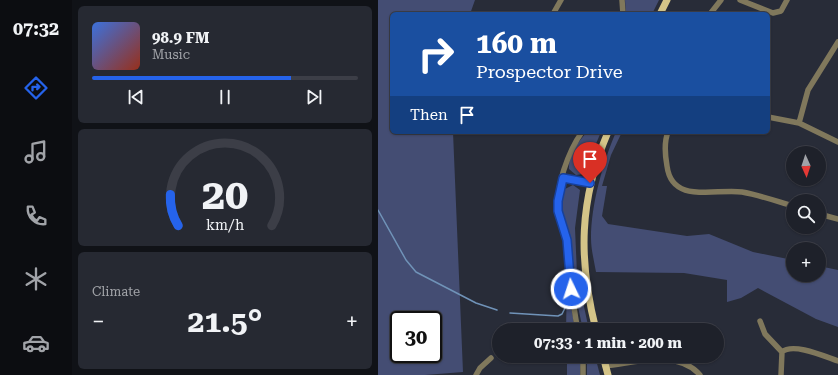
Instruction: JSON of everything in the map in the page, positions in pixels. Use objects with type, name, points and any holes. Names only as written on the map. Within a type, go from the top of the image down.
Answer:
[{"type":"main road","points":[[661,12],[667,0]]},
{"type":"main road","points":[[594,323],[587,292],[583,251],[584,224],[590,183],[607,134]]},
{"type":"main road","points":[[605,363],[608,375]]},
{"type":"street","points":[[555,12],[561,0]]},
{"type":"street","points":[[622,0],[623,12]]},
{"type":"street","points":[[712,12],[721,0]]},
{"type":"street","points":[[740,0],[768,12]]},
{"type":"street","points":[[770,13],[780,11],[788,0]]},
{"type":"street","points":[[799,123],[808,90],[838,42]]},
{"type":"street","points":[[770,117],[799,123],[838,142]]},
{"type":"street","points":[[577,323],[571,289],[567,240],[558,211],[558,201],[570,151],[581,134]]},
{"type":"street","points":[[668,134],[666,146],[667,169],[674,183],[680,188],[692,192],[742,192],[786,204]]},
{"type":"street","points":[[563,178],[590,183]]},
{"type":"street","points":[[826,215],[838,218]]},
{"type":"street","points":[[760,322],[765,334],[782,352]]},
{"type":"street","points":[[781,375],[780,356],[782,352],[787,349],[802,350],[838,361]]},
{"type":"street","points":[[476,375],[480,368],[491,358]]},
{"type":"street","points":[[606,366],[671,359],[682,362],[691,367],[700,375]]},
{"type":"street","points":[[583,363],[583,375]]},
{"type":"shaded area","points":[[378,0],[475,0],[471,12],[390,12],[390,134],[453,134],[463,372],[425,375],[378,375]]},
{"type":"shaded area","points":[[625,0],[659,0],[653,12],[626,12]]},
{"type":"shaded area","points":[[585,134],[600,134],[583,174],[576,175],[569,169],[569,164],[577,144]]},
{"type":"shaded area","points":[[615,134],[621,134],[611,155],[602,186],[607,186],[602,216],[608,224],[687,236],[709,234],[753,252],[786,259],[786,282],[826,282],[826,267],[838,270],[838,327],[816,319],[758,288],[741,298],[727,302],[727,280],[684,273],[596,272],[591,242],[592,225],[595,198],[602,170]]},
{"type":"shaded area","points":[[573,185],[580,190],[575,228],[577,274],[588,323],[582,323],[577,302],[572,251],[562,211],[562,194],[565,189]]},
{"type":"shaded area","points":[[567,281],[574,323],[566,323]]},
{"type":"shaded area","points":[[567,363],[581,363],[580,375],[567,375]]},
{"type":"shaded area","points":[[587,363],[597,363],[600,375],[587,375]]},
{"type":"waterway","points":[[378,210],[406,260],[416,272],[476,303],[497,310]]},
{"type":"waterway","points":[[510,313],[558,316],[562,314],[568,302]]},
{"type":"route","points":[[571,289],[569,251],[558,211],[558,201],[563,178],[590,183]]}]
